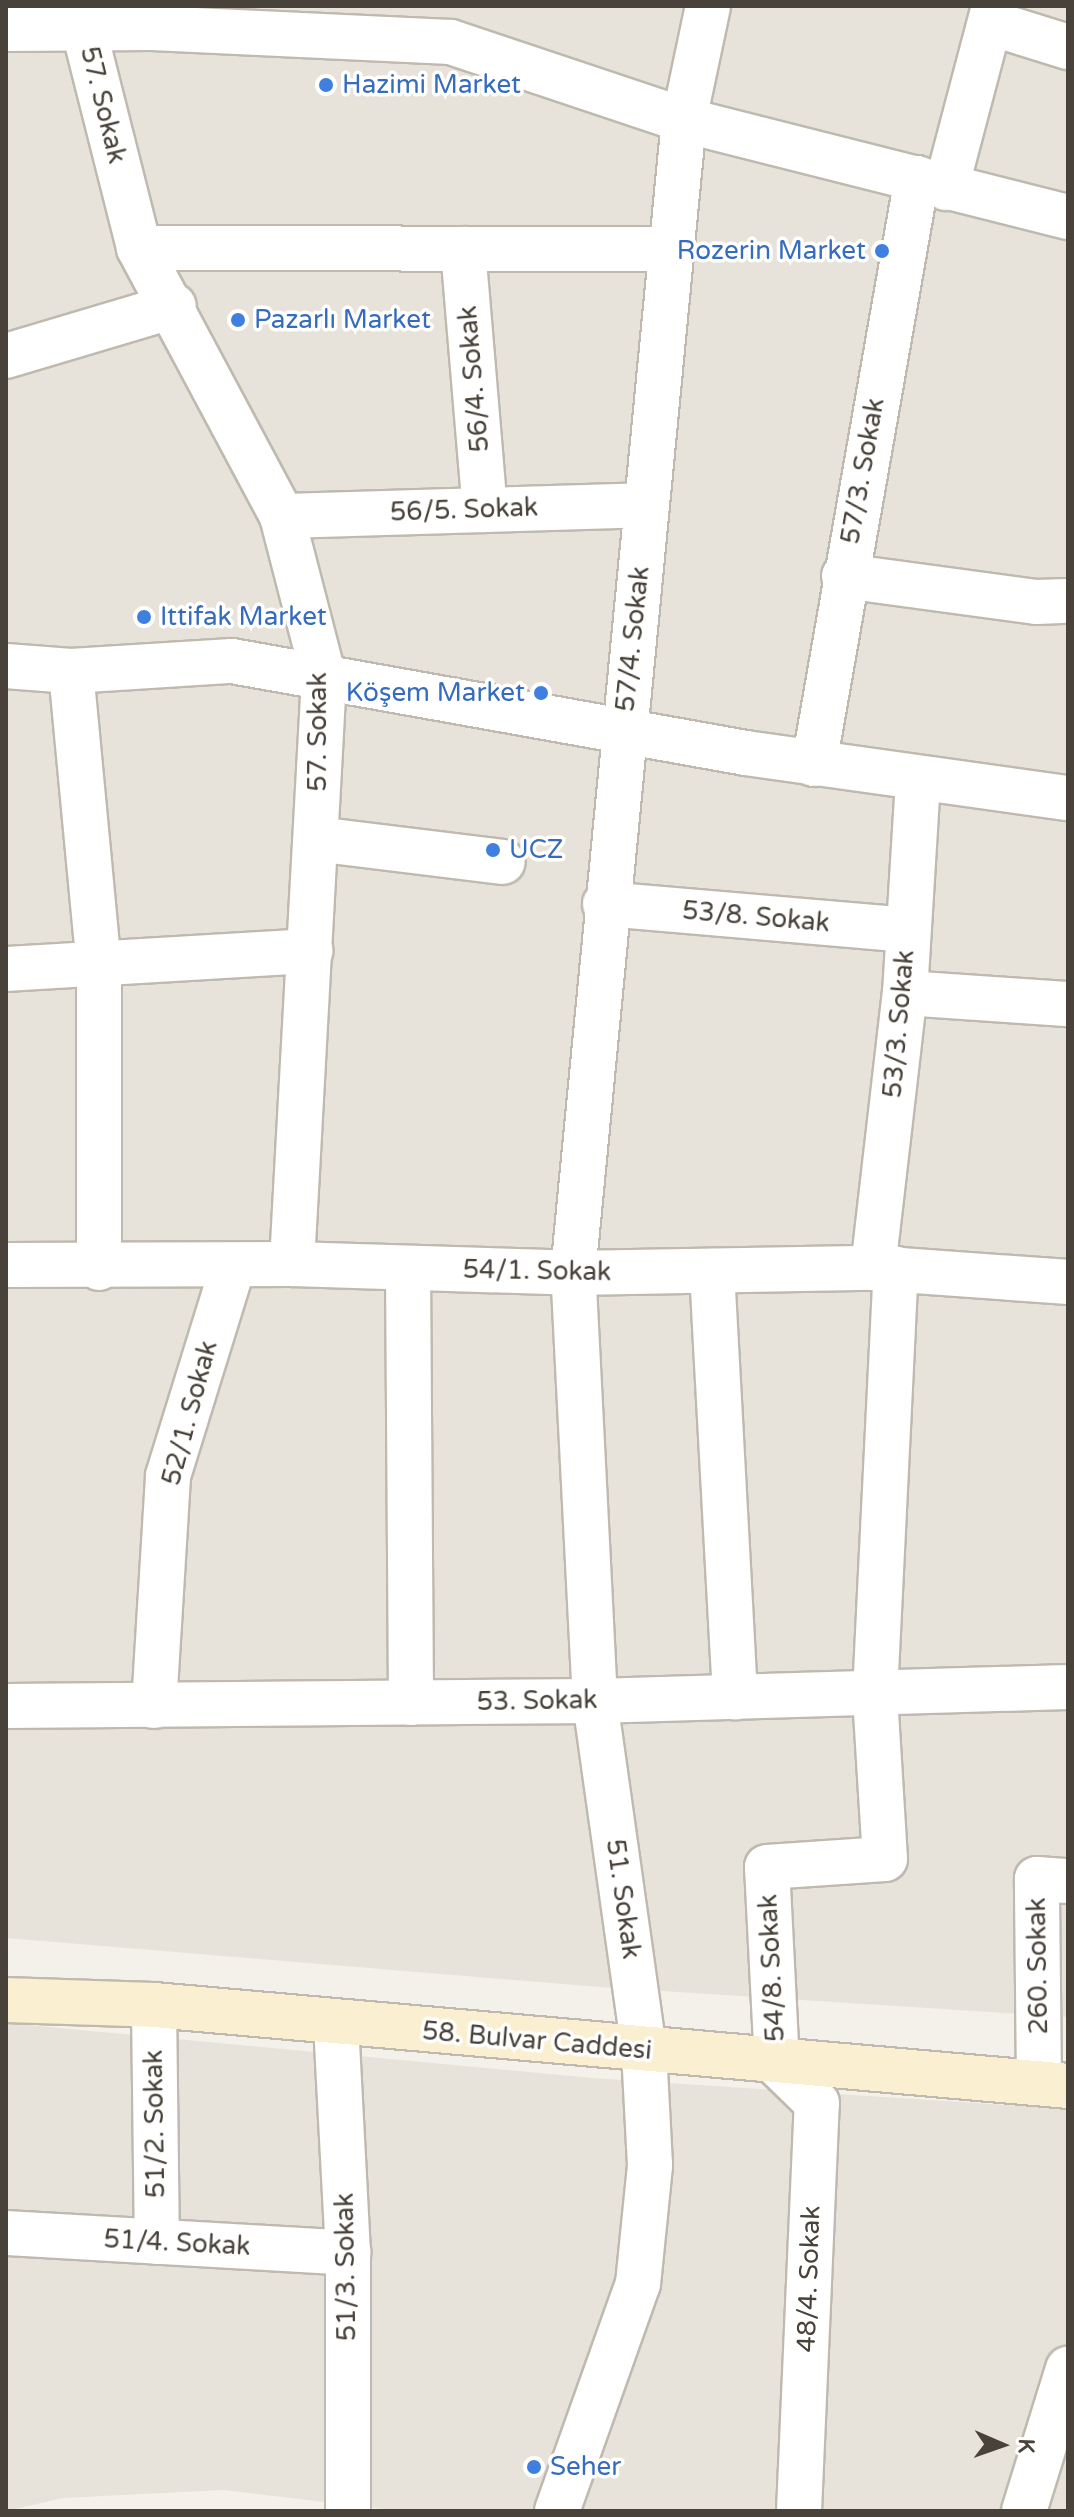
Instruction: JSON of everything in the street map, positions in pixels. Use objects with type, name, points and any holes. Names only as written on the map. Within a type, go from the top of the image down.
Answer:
[{"type":"main road","name":"58. Bulvar Caddesi","points":[[6,2000],[154,2005],[777,2064],[1054,2084]]},
{"type":"street","name":"57/4. Sokak","points":[[573,1273],[605,904],[684,120],[708,6]]},
{"type":"street","points":[[992,14],[1068,47]]},
{"type":"street","name":"57/3. Sokak","points":[[814,764],[844,576],[931,183],[992,14]]},
{"type":"street","points":[[6,29],[85,18],[152,28],[455,24],[684,120],[1068,217]]},
{"type":"street","name":"57. Sokak","points":[[85,18],[139,248],[174,306],[282,516],[324,678],[292,1264]]},
{"type":"street","points":[[139,248],[671,249]]},
{"type":"street","name":"56/4. Sokak","points":[[463,249],[485,510]]},
{"type":"street","points":[[6,356],[174,306]]},
{"type":"street","name":"56/5. Sokak","points":[[282,516],[646,505]]},
{"type":"street","points":[[844,576],[1036,602],[1068,601]]},
{"type":"street","points":[[6,666],[71,671],[232,661],[814,764],[1068,798]]},
{"type":"street","points":[[71,671],[99,965],[99,1268]]},
{"type":"street","name":"53/3. Sokak","points":[[875,1694],[884,1268],[918,780]]},
{"type":"street","points":[[316,839],[503,862]]},
{"type":"street","name":"53/8. Sokak","points":[[605,904],[907,930]]},
{"type":"street","points":[[6,969],[310,951]]},
{"type":"street","points":[[905,993],[1068,1004]]},
{"type":"street","name":"54/1. Sokak","points":[[6,1265],[99,1268],[292,1264],[573,1273],[884,1268],[1068,1282]]},
{"type":"street","name":"52/1. Sokak","points":[[154,1706],[168,1476],[233,1266]]},
{"type":"street","points":[[408,1268],[411,1703]]},
{"type":"street","points":[[712,1271],[735,1697]]},
{"type":"street","name":"51. Sokak","points":[[557,2511],[638,2284],[650,2165],[644,2050],[595,1701],[573,1273]]},
{"type":"street","name":"53. Sokak","points":[[6,1706],[595,1701],[1068,1687]]},
{"type":"street","name":"54/8. Sokak","points":[[777,2064],[767,1867],[885,1859],[875,1694]]},
{"type":"street","name":"260. Sokak","points":[[1054,2084],[1037,1879],[1068,1881]]},
{"type":"street","name":"51/2. Sokak","points":[[154,2005],[157,2242]]},
{"type":"street","name":"51/3. Sokak","points":[[336,2024],[348,2253],[348,2511]]},
{"type":"street","name":"48/4. Sokak","points":[[777,2064],[817,2103],[799,2511]]},
{"type":"street","name":"51/4. Sokak","points":[[6,2233],[348,2253]]},
{"type":"street","points":[[1024,2511],[1068,2369]]},
{"type":"shaded area","points":[[6,6],[1068,6],[1068,2017],[599,1987],[6,1938]]},
{"type":"shaded area","points":[[6,2023],[592,2078],[1068,2109],[1068,2511],[402,2511],[223,2490],[63,2498],[6,2511]]},
{"type":"place","name":"Hazimi Market","points":[[326,85]]},
{"type":"place","name":"Rozerin Market","points":[[882,251]]},
{"type":"place","name":"Pazarlı Market","points":[[238,320]]},
{"type":"place","name":"Ittifak Market","points":[[144,617]]},
{"type":"place","name":"Köşem Market","points":[[541,693]]},
{"type":"place","name":"UCZ","points":[[493,850]]},
{"type":"place","name":"Seher","points":[[534,2467]]}]
